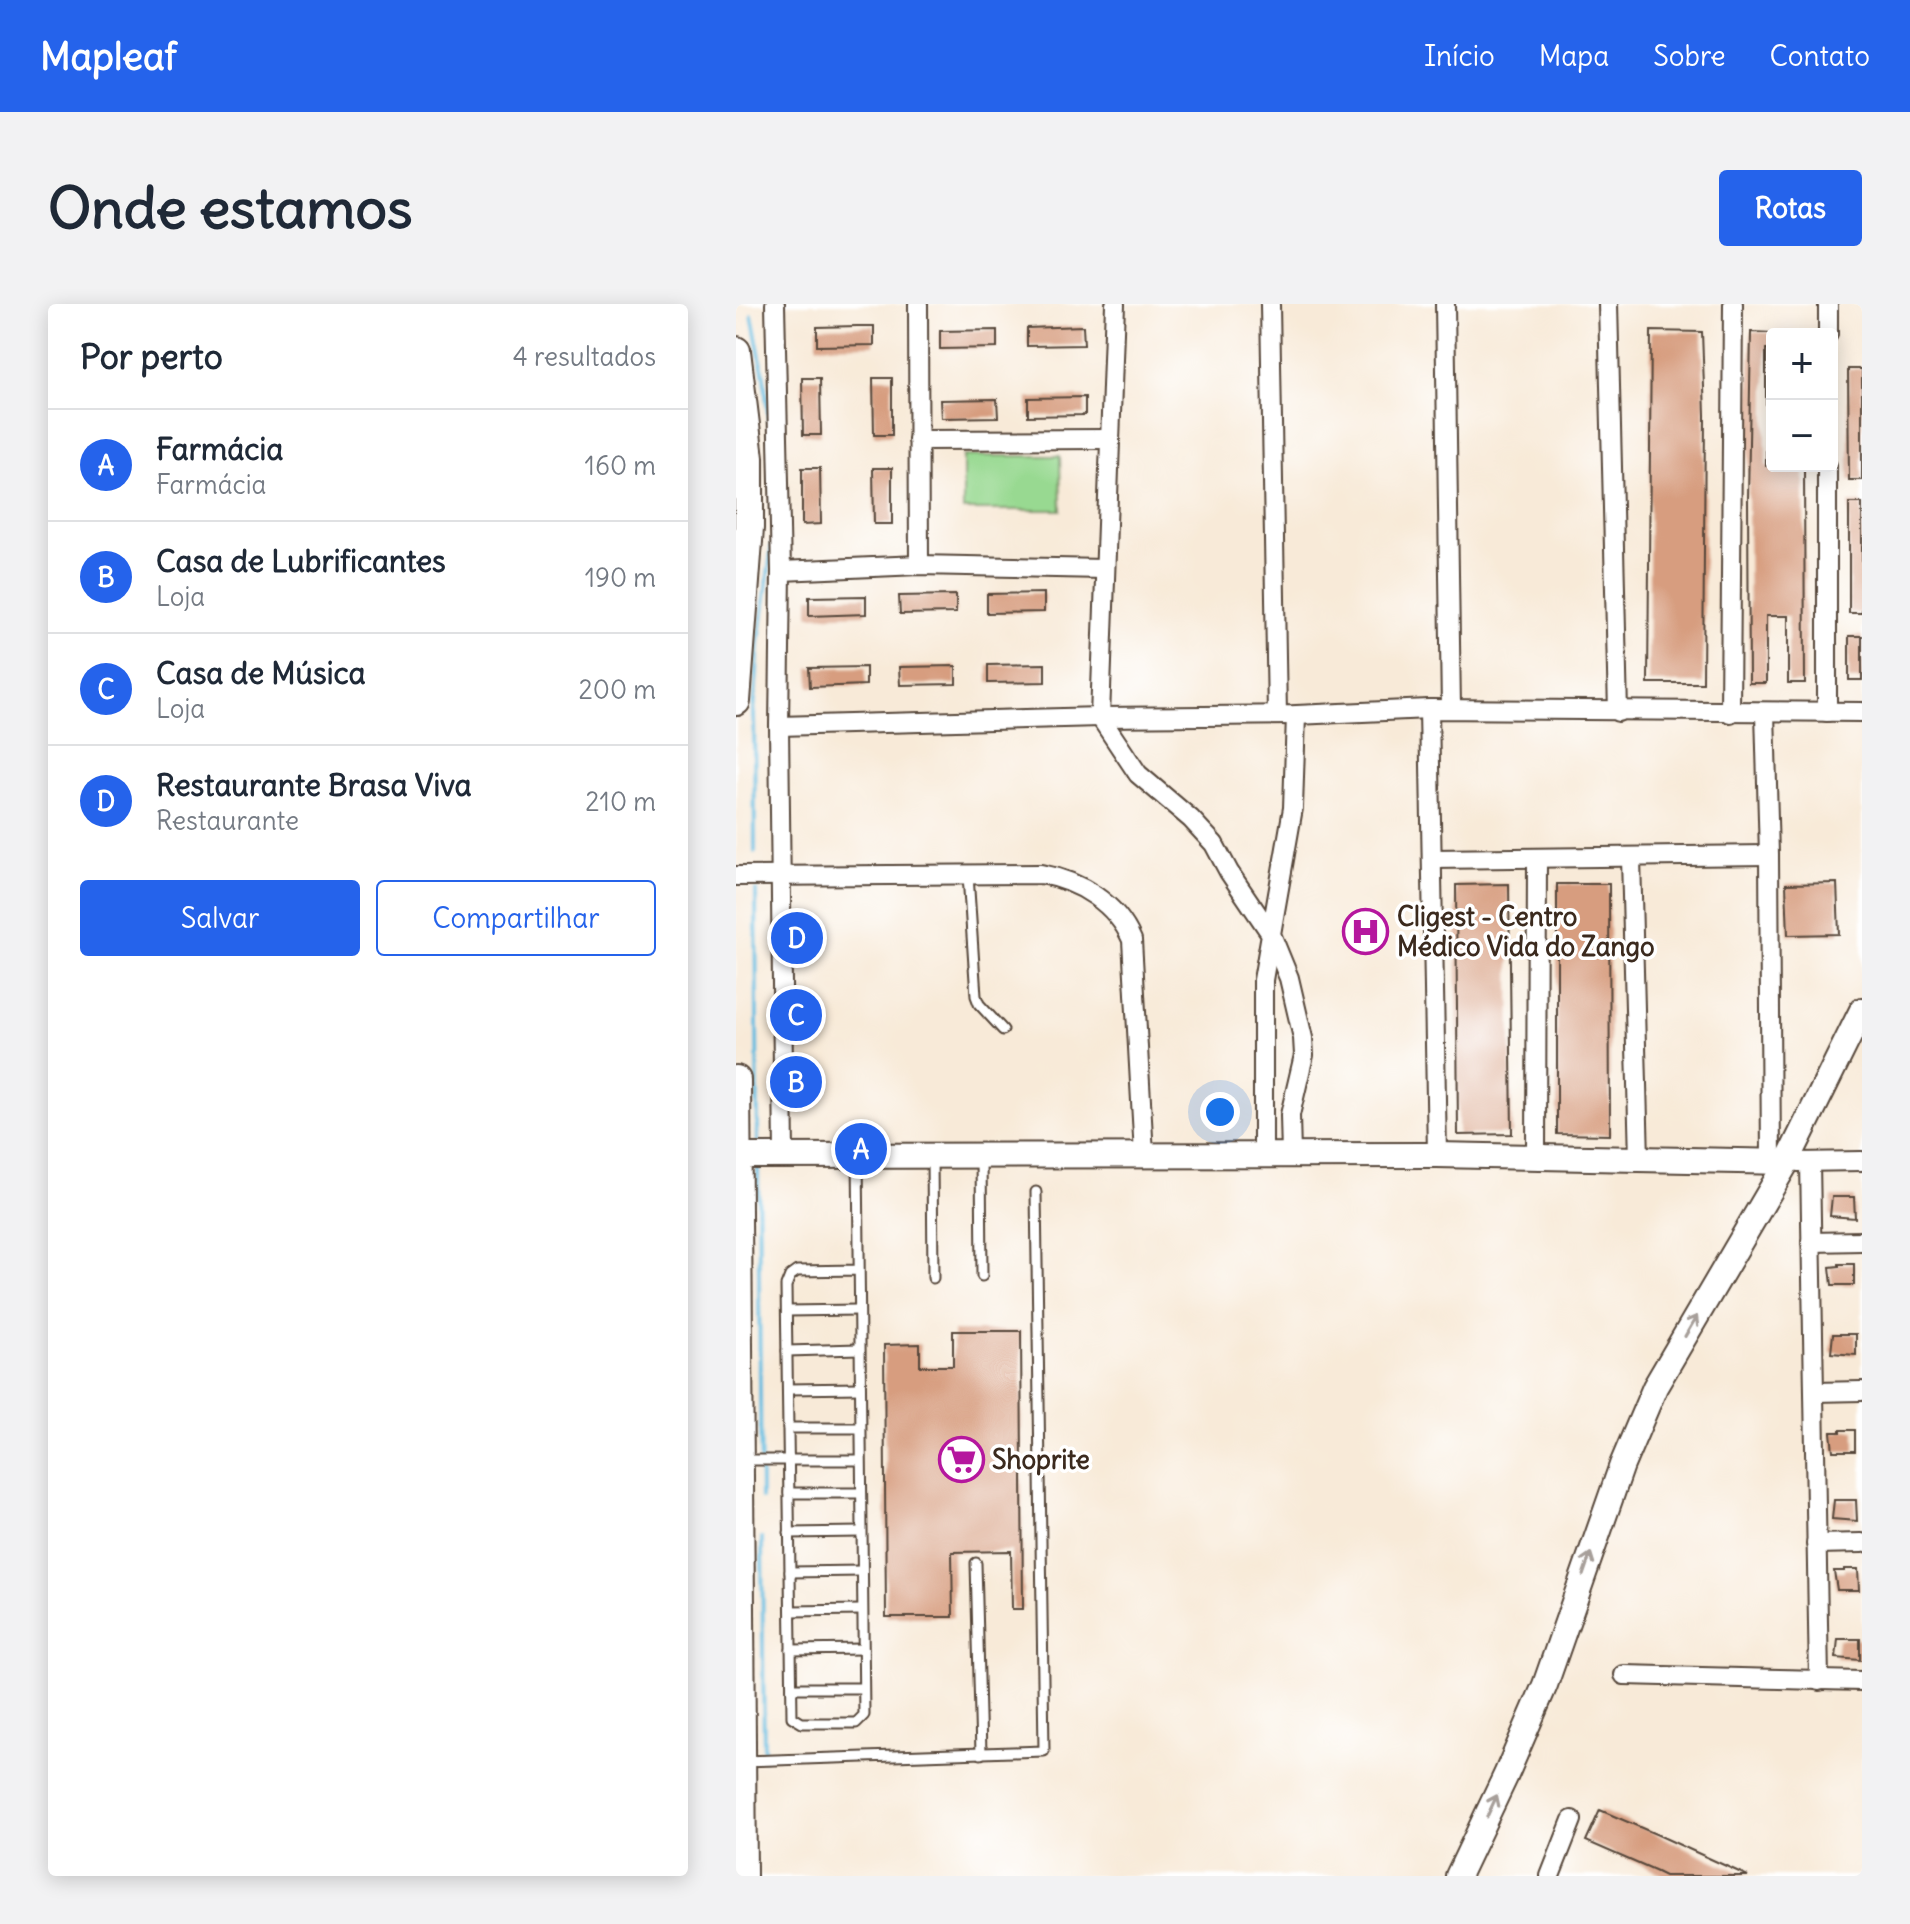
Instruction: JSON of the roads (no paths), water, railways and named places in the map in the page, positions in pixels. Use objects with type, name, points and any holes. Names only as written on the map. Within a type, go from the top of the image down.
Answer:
[{"type":"main road","points":[[736,351],[743,521],[736,701]]},
{"type":"main road","points":[[736,1080],[759,1156],[746,1460],[742,1876]]},
{"type":"street","points":[[775,304],[781,571],[779,726],[757,875],[759,1156],[1263,1154],[1862,1161]]},
{"type":"street","points":[[918,304],[919,565]]},
{"type":"street","points":[[1115,304],[1100,717],[1138,774],[1191,819],[1214,844],[1271,934],[1289,978],[1303,1038],[1304,1055],[1290,1115],[1291,1155]]},
{"type":"street","points":[[1263,1154],[1263,980],[1293,808],[1286,715],[1270,304]]},
{"type":"street","points":[[1445,304],[1451,709]]},
{"type":"street","points":[[1608,304],[1618,712]]},
{"type":"street","points":[[1730,713],[1733,304]]},
{"type":"street","points":[[1828,304],[1828,328]]},
{"type":"street","points":[[918,440],[1109,439]]},
{"type":"street","points":[[1827,472],[1827,712]]},
{"type":"street","points":[[781,571],[919,565],[1104,569]]},
{"type":"street","points":[[779,726],[1429,709],[1862,712]]},
{"type":"street","points":[[1429,709],[1437,1155]]},
{"type":"street","points":[[1765,712],[1769,855],[1790,1162],[1811,1242],[1819,1681]]},
{"type":"street","points":[[1432,859],[1769,855]]},
{"type":"street","points":[[1536,1157],[1537,858]]},
{"type":"street","points":[[1631,858],[1639,1159]]},
{"type":"street","points":[[757,875],[1041,874],[1057,877],[1096,896],[1114,911],[1132,940],[1144,1155]]},
{"type":"street","points":[[1458,1876],[1545,1685],[1655,1387],[1790,1162],[1862,1010]]},
{"type":"street","points":[[1263,1070],[1290,1115]]},
{"type":"street","points":[[1263,1109],[1300,1070]]},
{"type":"street","points":[[1811,1242],[1862,1241]]},
{"type":"street","points":[[1815,1392],[1862,1391]]},
{"type":"street","points":[[1816,1544],[1862,1543]]},
{"type":"street","points":[[1624,1675],[1862,1681]]},
{"type":"street","points":[[1550,1876],[1572,1820]]},
{"type":"lane","points":[[968,875],[976,996],[979,1004],[1003,1030]]},
{"type":"lane","points":[[858,1155],[864,1715],[856,1723],[802,1723],[792,1717],[786,1286],[790,1276],[797,1271],[858,1270]]},
{"type":"lane","points":[[932,1155],[933,1278]]},
{"type":"lane","points":[[981,1155],[982,1276]]},
{"type":"lane","points":[[741,1761],[1044,1751],[1036,1192]]},
{"type":"lane","points":[[787,1311],[858,1310]]},
{"type":"lane","points":[[787,1351],[859,1349]]},
{"type":"lane","points":[[788,1389],[860,1388]]},
{"type":"lane","points":[[788,1428],[860,1428]]},
{"type":"lane","points":[[746,1460],[860,1460]]},
{"type":"lane","points":[[789,1493],[861,1493]]},
{"type":"lane","points":[[789,1533],[861,1532]]},
{"type":"lane","points":[[976,1563],[981,1754]]},
{"type":"lane","points":[[790,1572],[862,1571]]},
{"type":"lane","points":[[791,1611],[862,1610]]},
{"type":"lane","points":[[791,1650],[863,1649]]},
{"type":"lane","points":[[792,1688],[863,1688]]},
{"type":"waterway","points":[[752,315],[769,423]]},
{"type":"waterway","points":[[755,852],[754,711],[772,544]]},
{"type":"waterway","points":[[756,891],[758,1146]]},
{"type":"waterway","points":[[758,1166],[761,1498]]},
{"type":"waterway","points":[[762,1538],[764,1759]]},
{"type":"place","name":"Cligest - Centro Médico Vida do Zango","points":[[1366,931]]},
{"type":"place","name":"Restaurante Brasa Viva","points":[[797,938]]},
{"type":"place","name":"Casa de Música","points":[[796,1015]]},
{"type":"place","name":"Casa de Lubrificantes","points":[[796,1082]]},
{"type":"place","name":"Farmácia","points":[[861,1149]]},
{"type":"place","name":"Shoprite","points":[[961,1459]]}]
